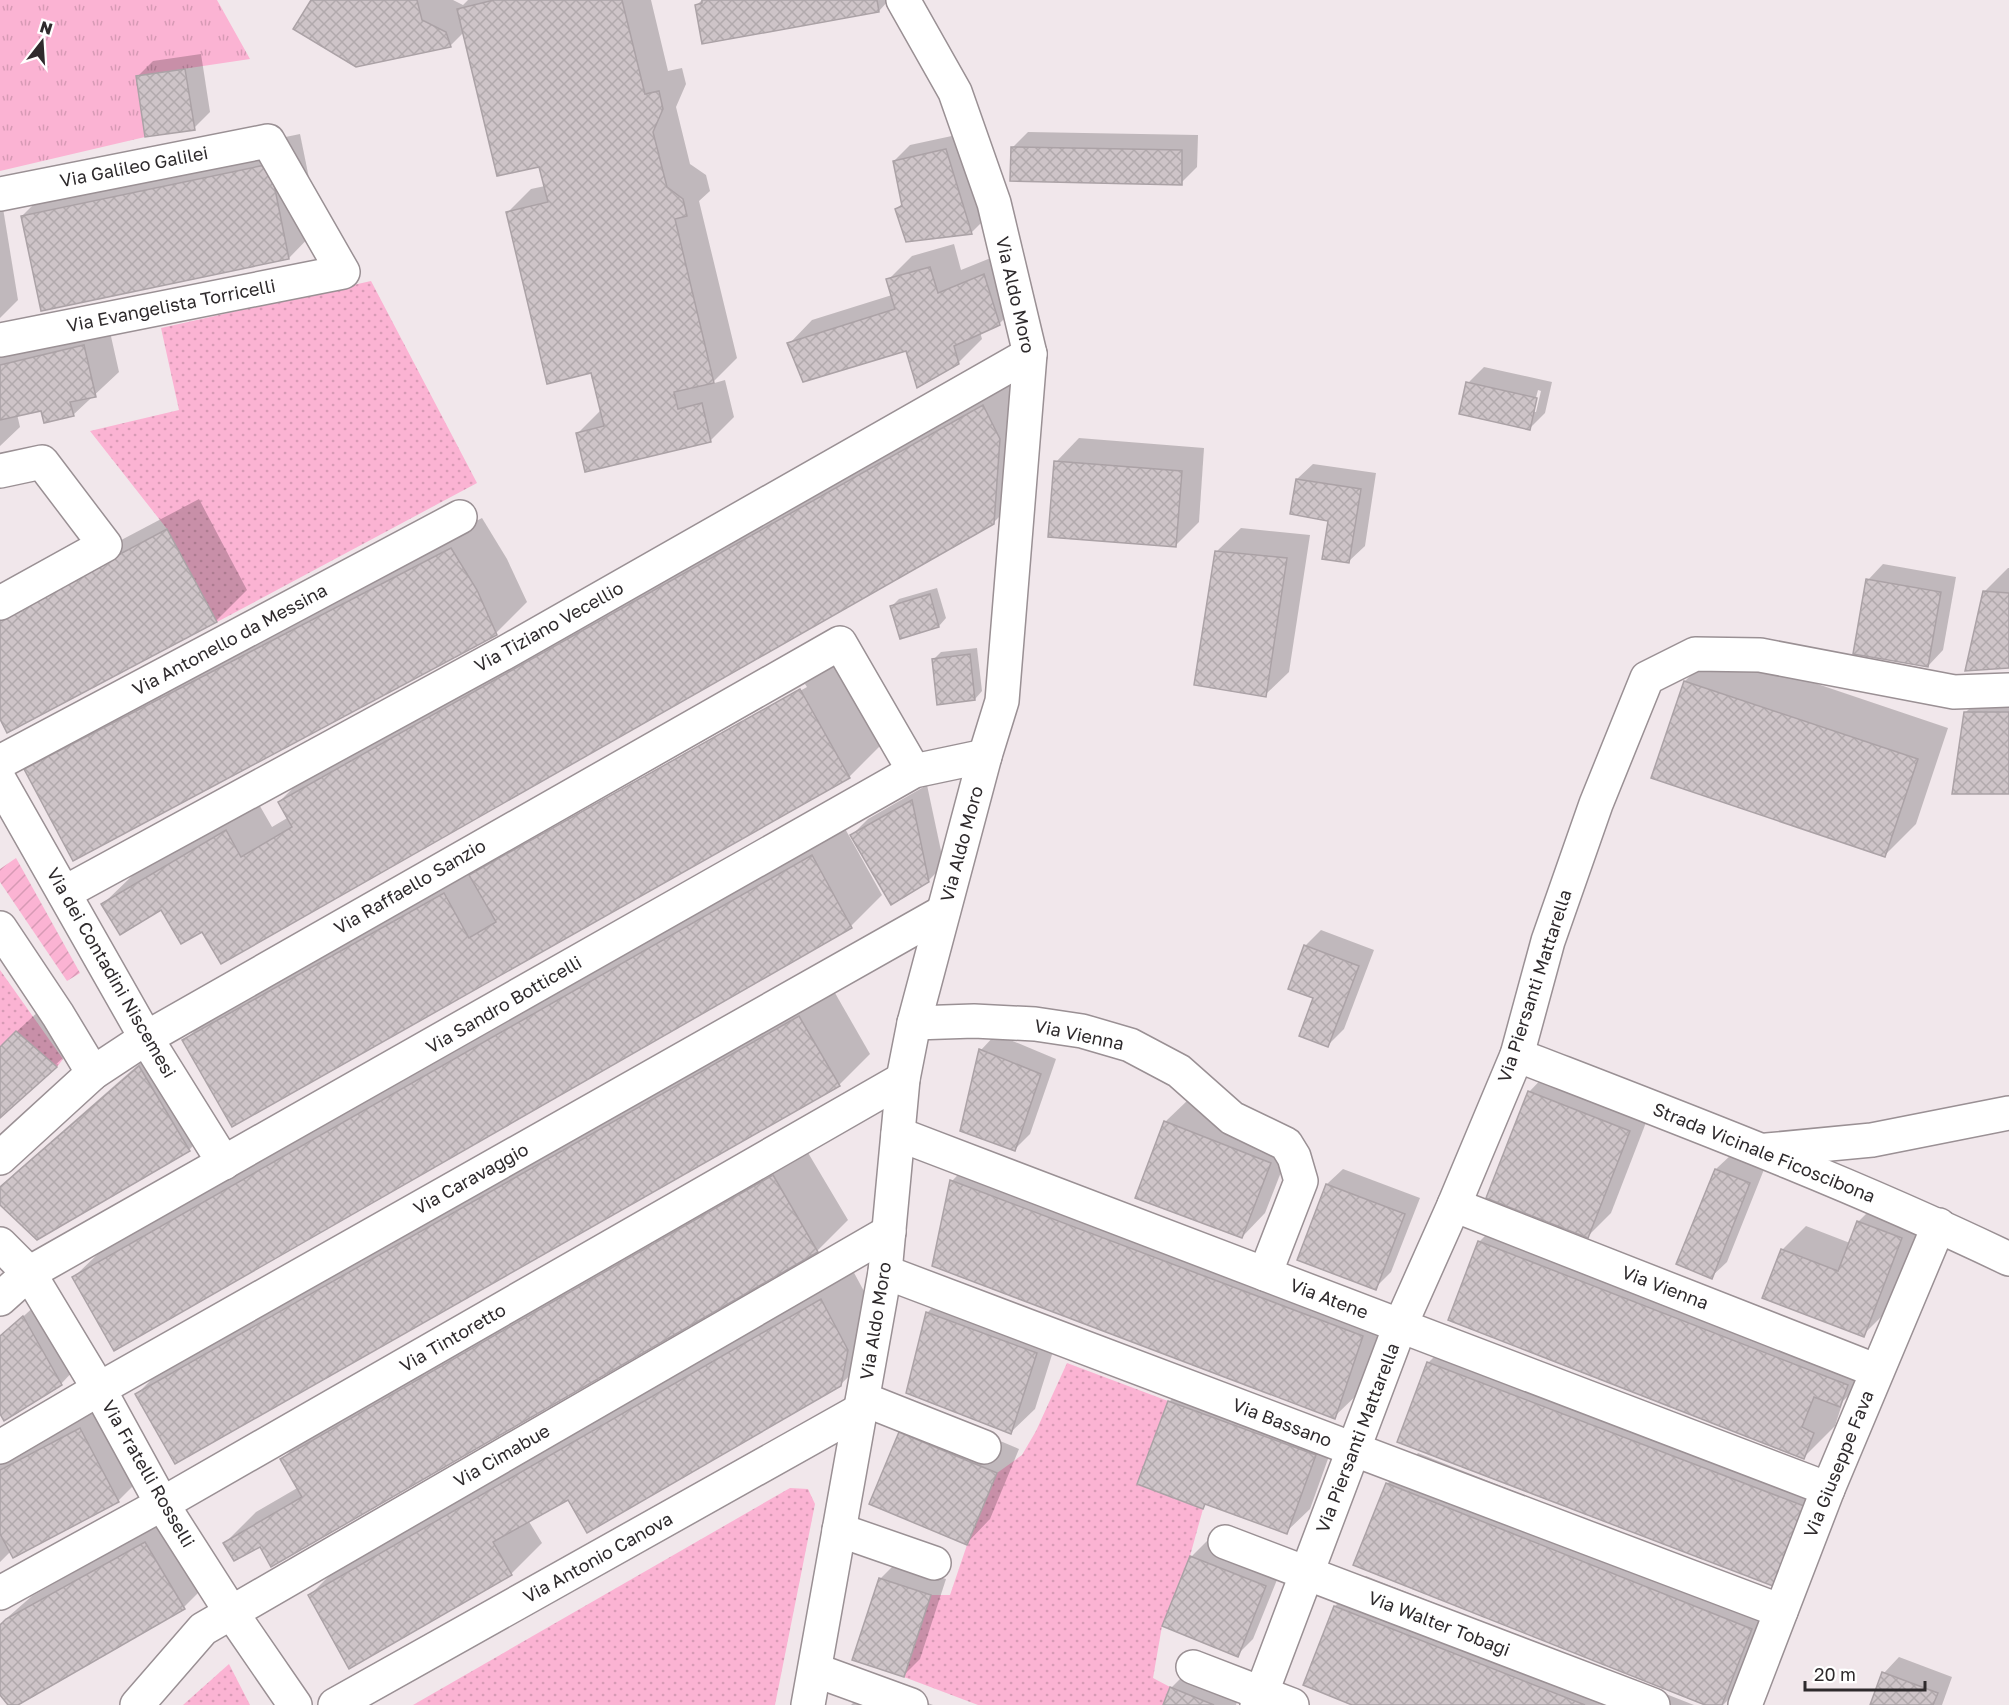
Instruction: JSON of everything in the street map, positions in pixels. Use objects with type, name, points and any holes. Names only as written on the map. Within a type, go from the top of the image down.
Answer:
[{"type":"street","name":"Via Aldo Moro","points":[[808,1705],[885,1272],[903,1079],[914,1023],[943,912],[1002,701],[1030,354],[994,203],[956,92],[903,0]]},
{"type":"street","name":"Via Galileo Galilei","points":[[0,194],[268,141],[342,272]]},
{"type":"street","name":"Via Evangelista Torricelli","points":[[0,340],[342,272]]},
{"type":"street","name":"Via Tiziano Vecellio","points":[[64,894],[506,652],[1030,354]]},
{"type":"street","points":[[0,471],[42,462],[105,545],[0,603]]},
{"type":"street","name":"Via Antonello da Messina","points":[[0,762],[460,517]]},
{"type":"street","name":"Via Raffaello Sanzio","points":[[0,1158],[93,1073],[146,1038],[840,643],[914,771]]},
{"type":"street","name":"Via Piersanti Mattarella","points":[[1270,1701],[1307,1574],[1400,1326],[1454,1205],[1516,1054],[1548,941],[1596,804],[1647,678],[1695,654],[1760,655],[1954,692],[2009,690]]},
{"type":"street","name":"Via Sandro Botticelli","points":[[0,1299],[29,1273],[914,771],[985,756]]},
{"type":"street","name":"Via dei Contadini Niscemesi","points":[[0,781],[146,1038],[224,1163]]},
{"type":"street","name":"Via Caravaggio","points":[[0,1447],[943,912]]},
{"type":"street","points":[[2,934],[58,1015],[93,1073]]},
{"type":"street","name":"Via Vienna","points":[[914,1023],[974,1021],[1035,1024],[1082,1031],[1130,1045],[1179,1071],[1232,1118],[1286,1144],[1294,1157],[1301,1181],[1265,1275]]},
{"type":"street","name":"Strada Vicinale Ficoscibona","points":[[1516,1054],[1762,1150],[1940,1226],[2009,1259]]},
{"type":"street","name":"Via Tintoretto","points":[[0,1593],[162,1504],[903,1079]]},
{"type":"street","points":[[1762,1150],[1872,1140],[2009,1113]]},
{"type":"street","name":"Via Atene","points":[[898,1134],[1828,1489]]},
{"type":"street","name":"Via Vienna","points":[[1454,1205],[1877,1371]]},
{"type":"street","name":"Via Giuseppe Fava","points":[[1745,1705],[1828,1489],[1940,1226]]},
{"type":"street","name":"Via Cimabue","points":[[137,1705],[202,1629],[889,1232]]},
{"type":"street","name":"Via Fratelli Rosselli","points":[[0,1244],[29,1273],[99,1389],[162,1504],[231,1612],[295,1705]]},
{"type":"street","name":"Via Bassano","points":[[885,1272],[1780,1611]]},
{"type":"street","points":[[862,1405],[984,1447]]},
{"type":"street","name":"Via Antonio Canova","points":[[335,1705],[862,1405]]},
{"type":"street","points":[[839,1530],[934,1563]]},
{"type":"street","name":"Via Walter Tobagi","points":[[1225,1542],[1653,1705]]},
{"type":"street","points":[[1193,1667],[1270,1701]]},
{"type":"street","points":[[815,1670],[910,1705]]},
{"type":"green space","points":[[0,0],[217,0],[250,59],[136,76],[145,137],[0,171]]},
{"type":"green space","points":[[371,281],[477,483],[217,622],[167,529],[90,431],[179,410],[161,328]]},
{"type":"green space","points":[[16,858],[80,973],[67,981],[0,882],[0,869]]},
{"type":"green space","points":[[0,970],[63,1059],[57,1067],[16,1031],[0,1047]]},
{"type":"green space","points":[[1067,1363],[1168,1401],[1137,1484],[1203,1509],[1190,1556],[1162,1626],[1153,1678],[1170,1687],[1163,1705],[978,1705],[904,1677],[931,1595],[950,1595],[967,1545],[997,1473],[1022,1455],[1036,1431]]},
{"type":"green space","points":[[790,1488],[808,1489],[815,1504],[775,1705],[413,1705]]},
{"type":"green space","points":[[229,1664],[250,1705],[183,1705]]},
{"type":"building","points":[[311,0],[417,0],[422,20],[446,32],[451,47],[356,67],[293,29]]},
{"type":"building","points":[[494,0],[622,0],[645,94],[659,91],[663,109],[653,132],[667,187],[683,199],[687,216],[675,219],[714,383],[674,392],[678,409],[702,403],[711,442],[585,472],[576,433],[604,426],[591,373],[547,384],[506,212],[548,202],[539,167],[497,176],[457,9]]},
{"type":"building","points":[[702,0],[877,0],[879,12],[702,44],[695,5],[702,3]]},
{"type":"building","points":[[185,69],[195,130],[145,137],[136,76]]},
{"type":"building","points":[[1011,147],[1182,150],[1182,185],[1010,181]]},
{"type":"building","points":[[946,149],[972,234],[906,242],[895,209],[902,206],[893,161]]},
{"type":"building","points":[[270,164],[289,259],[41,311],[21,216]]},
{"type":"building","points":[[930,267],[938,293],[984,274],[1000,325],[954,346],[959,364],[917,388],[906,351],[803,382],[787,343],[895,309],[886,279]]},
{"type":"building","points":[[84,345],[96,397],[70,402],[74,416],[44,423],[41,411],[0,420],[0,365]]},
{"type":"building","points":[[1466,382],[1537,398],[1530,430],[1459,414]]},
{"type":"building","points":[[983,405],[1000,439],[994,524],[221,964],[202,932],[181,944],[161,910],[120,935],[101,904],[226,830],[241,857],[292,827],[278,802]]},
{"type":"building","points":[[1054,461],[1182,471],[1176,547],[1048,537]]},
{"type":"building","points":[[1296,479],[1361,489],[1349,563],[1322,559],[1328,521],[1290,514]]},
{"type":"building","points":[[167,529],[217,622],[7,733],[0,719],[0,618]]},
{"type":"building","points":[[451,548],[477,590],[497,635],[73,861],[24,769]]},
{"type":"building","points":[[1215,551],[1287,558],[1266,697],[1194,685]]},
{"type":"building","points":[[1866,579],[1941,592],[1928,667],[1853,654]]},
{"type":"building","points":[[1983,591],[2009,593],[2009,668],[1965,671]]},
{"type":"building","points":[[930,594],[939,627],[900,639],[890,606]]},
{"type":"building","points":[[970,654],[975,700],[937,705],[932,659]]},
{"type":"building","points":[[1684,681],[1918,759],[1885,857],[1651,778]]},
{"type":"building","points":[[800,689],[850,778],[232,1127],[182,1040],[444,893],[469,938],[496,922],[469,875]]},
{"type":"building","points":[[1964,712],[2009,712],[2009,794],[1952,794]]},
{"type":"building","points":[[912,800],[929,882],[891,905],[850,835]]},
{"type":"building","points":[[812,855],[852,928],[114,1351],[72,1277]]},
{"type":"building","points":[[1304,945],[1359,966],[1328,1047],[1299,1036],[1313,998],[1288,989]]},
{"type":"building","points":[[799,1016],[840,1086],[175,1464],[135,1394]]},
{"type":"building","points":[[16,1031],[57,1067],[0,1118],[0,1047]]},
{"type":"building","points":[[979,1049],[1041,1074],[1015,1151],[960,1131]]},
{"type":"building","points":[[139,1066],[190,1151],[37,1240],[0,1205],[0,1187]]},
{"type":"building","points":[[1528,1091],[1630,1131],[1588,1238],[1486,1198]]},
{"type":"building","points":[[1164,1121],[1271,1163],[1242,1238],[1135,1198]]},
{"type":"building","points":[[1715,1169],[1750,1183],[1712,1279],[1676,1264]]},
{"type":"building","points":[[773,1175],[818,1252],[271,1567],[260,1547],[234,1561],[223,1543],[302,1497],[280,1459]]},
{"type":"building","points":[[950,1180],[1363,1336],[1335,1419],[932,1266]]},
{"type":"building","points":[[1326,1184],[1405,1214],[1376,1290],[1297,1260]]},
{"type":"building","points":[[1857,1221],[1902,1238],[1864,1337],[1762,1298],[1781,1249],[1838,1271]]},
{"type":"building","points":[[1478,1241],[1848,1385],[1840,1407],[1814,1397],[1802,1427],[1814,1433],[1804,1459],[1448,1320]]},
{"type":"building","points":[[821,1299],[848,1350],[841,1386],[587,1533],[568,1500],[493,1542],[512,1575],[349,1669],[308,1595]]},
{"type":"building","points":[[926,1312],[1037,1353],[1011,1434],[906,1393]]},
{"type":"building","points":[[23,1316],[62,1385],[4,1421],[0,1414],[0,1336]]},
{"type":"building","points":[[1427,1362],[1804,1506],[1773,1586],[1397,1442]]},
{"type":"building","points":[[1168,1401],[1316,1455],[1287,1534],[1205,1504],[1203,1509],[1137,1484]]},
{"type":"building","points":[[80,1428],[119,1502],[13,1558],[0,1534],[0,1470]]},
{"type":"building","points":[[899,1432],[997,1473],[967,1545],[869,1504]]},
{"type":"building","points":[[1386,1483],[1752,1629],[1722,1705],[1705,1705],[1353,1565]]},
{"type":"building","points":[[145,1542],[185,1609],[18,1705],[8,1705],[0,1695],[0,1625],[6,1619]]},
{"type":"building","points":[[1190,1556],[1266,1586],[1238,1657],[1162,1626]]},
{"type":"building","points":[[879,1578],[931,1595],[904,1677],[852,1660]]},
{"type":"building","points":[[1334,1606],[1585,1705],[1352,1705],[1303,1685]]},
{"type":"building","points":[[1882,1672],[1938,1693],[1933,1705],[1870,1705]]},
{"type":"building","points":[[1170,1687],[1214,1705],[1163,1705]]}]
